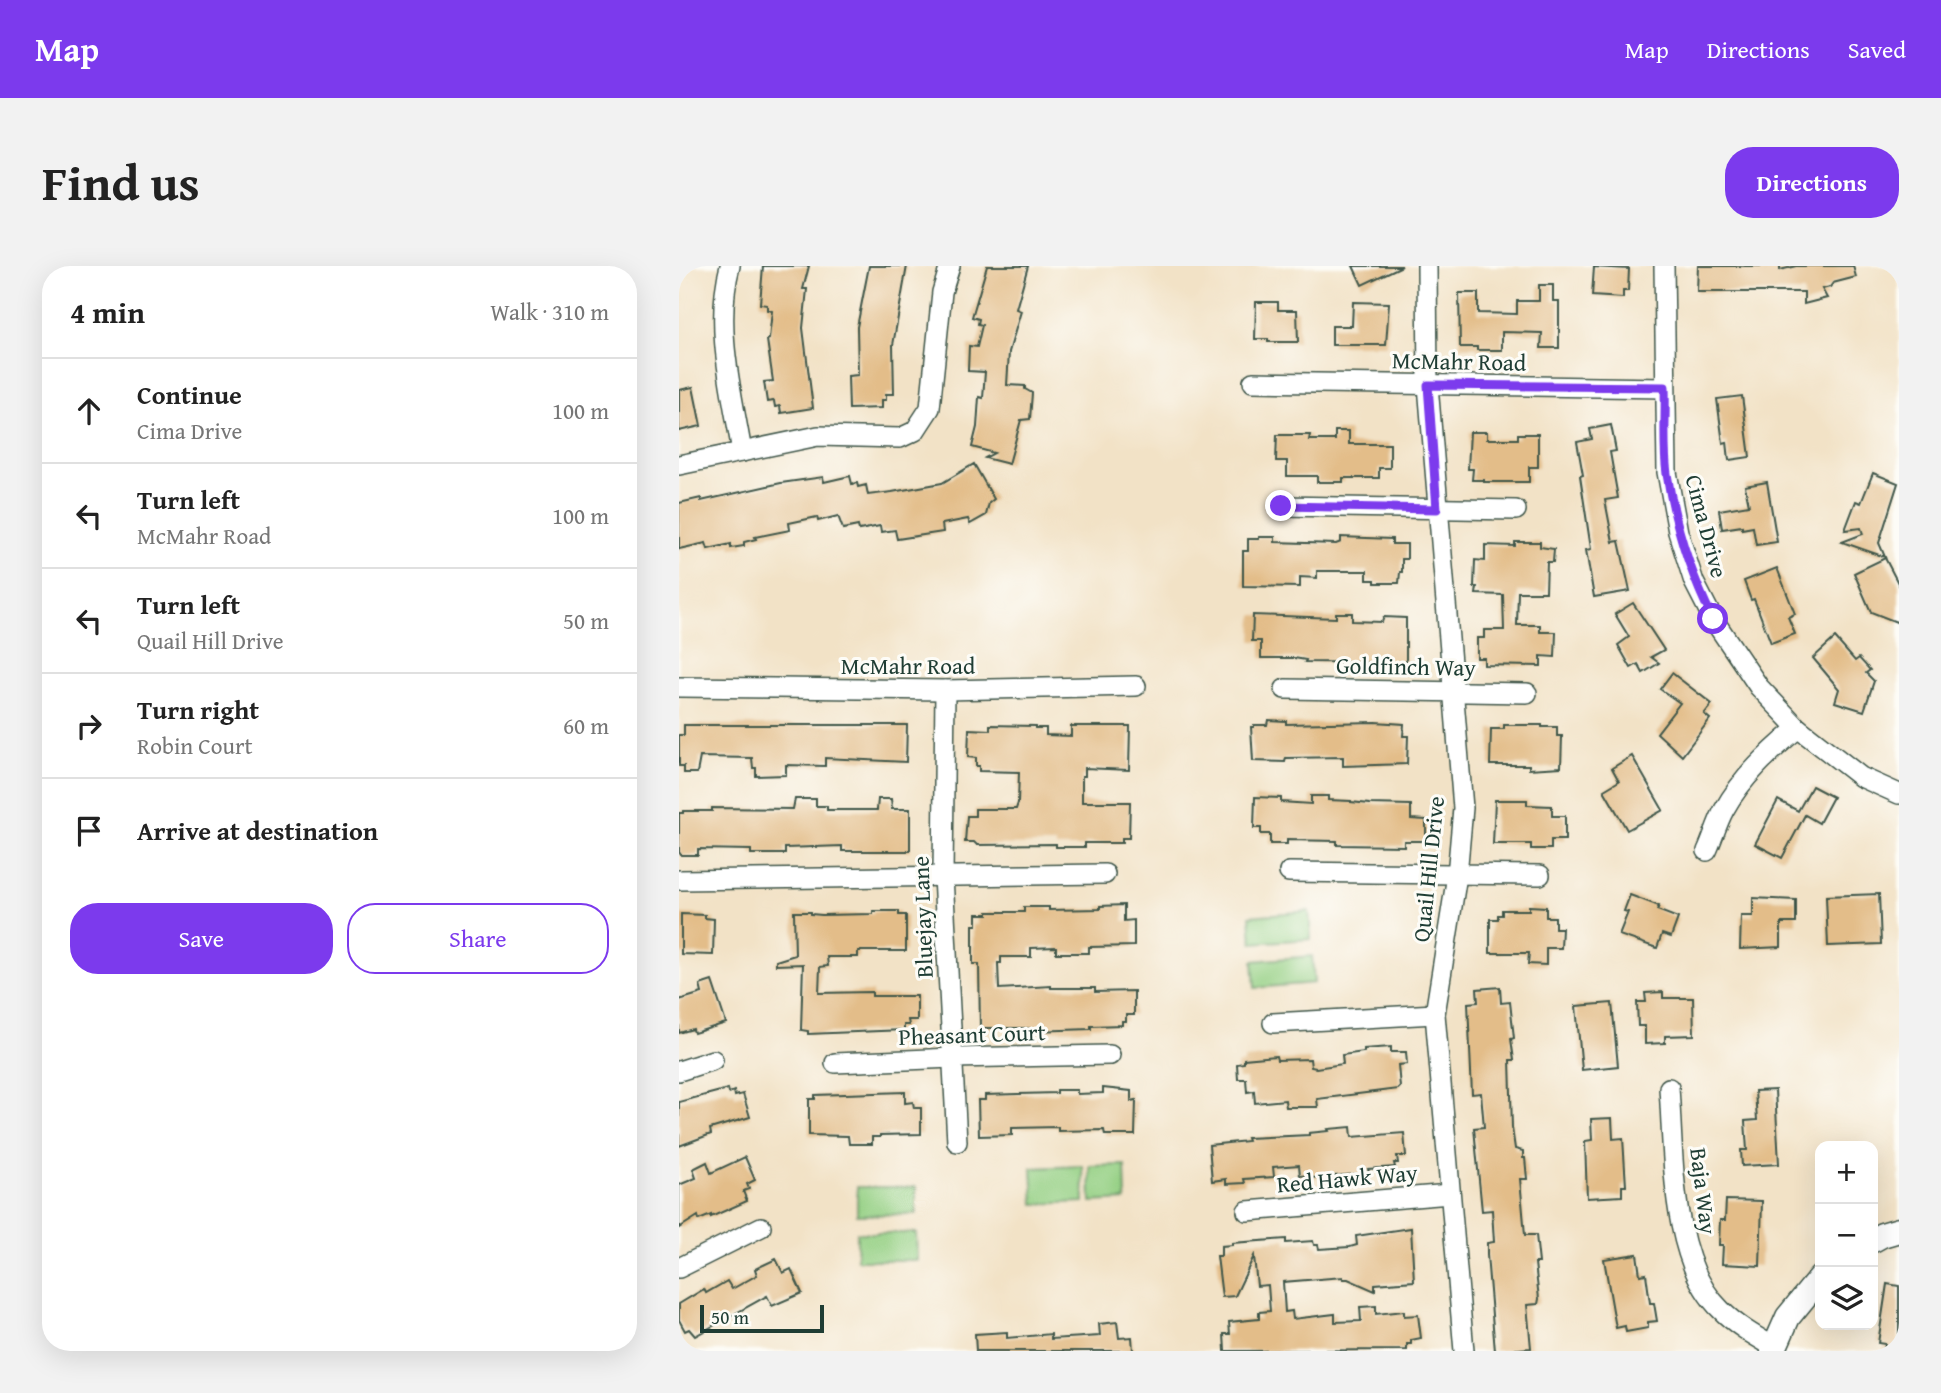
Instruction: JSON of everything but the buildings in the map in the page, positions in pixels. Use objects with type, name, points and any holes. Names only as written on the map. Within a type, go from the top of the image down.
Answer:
[{"type":"street","points":[[730,266],[726,281],[723,331],[742,452]]},
{"type":"street","points":[[679,465],[818,436],[900,438],[915,431],[930,408],[942,292],[950,266]]},
{"type":"street","name":"Quail Hill Drive","points":[[1427,266],[1428,385],[1463,808],[1457,875],[1435,1014],[1464,1351]]},
{"type":"street","name":"Cima Drive","points":[[1664,266],[1667,472],[1678,532],[1694,582],[1713,619],[1759,687],[1798,728],[1861,777],[1899,794]]},
{"type":"street","name":"McMahr Road","points":[[1253,382],[1665,387]]},
{"type":"street","points":[[1281,506],[1516,510]]},
{"type":"street","name":"McMahr Road","points":[[679,687],[945,690],[1136,686]]},
{"type":"street","name":"Goldfinch Way","points":[[1285,689],[1527,693]]},
{"type":"street","name":"Bluejay Lane","points":[[945,690],[943,876],[957,1142]]},
{"type":"street","points":[[1707,851],[1724,811],[1742,783],[1770,752],[1798,728]]},
{"type":"street","points":[[1289,872],[1540,875]]},
{"type":"street","points":[[679,880],[1105,874]]},
{"type":"street","points":[[1273,1023],[1435,1014]]},
{"type":"street","name":"Pheasant Court","points":[[835,1063],[1110,1055]]},
{"type":"street","points":[[679,1070],[713,1060]]},
{"type":"street","name":"Baja Way","points":[[1669,1088],[1680,1226],[1690,1261],[1702,1286],[1719,1309],[1745,1331],[1774,1349]]},
{"type":"street","name":"Red Hawk Way","points":[[1247,1211],[1450,1194]]},
{"type":"street","points":[[679,1268],[761,1227]]},
{"type":"street","points":[[1878,1237],[1899,1230]]},
{"type":"street","points":[[1774,1349],[1788,1317],[1815,1285]]},
{"type":"green space","points":[[1309,911],[1311,939],[1252,943],[1250,916]]},
{"type":"green space","points":[[1312,956],[1314,983],[1255,988],[1253,961]]},
{"type":"green space","points":[[1125,1165],[1126,1200],[1091,1202],[1090,1166]]},
{"type":"green space","points":[[1083,1166],[1084,1202],[1034,1204],[1032,1168]]},
{"type":"green space","points":[[857,1187],[916,1187],[916,1214],[857,1215]]},
{"type":"green space","points":[[857,1233],[916,1233],[917,1260],[857,1260]]},
{"type":"route","points":[[1281,506],[1437,509],[1428,385],[1665,387],[1667,472],[1678,532],[1694,582],[1713,619]]}]
